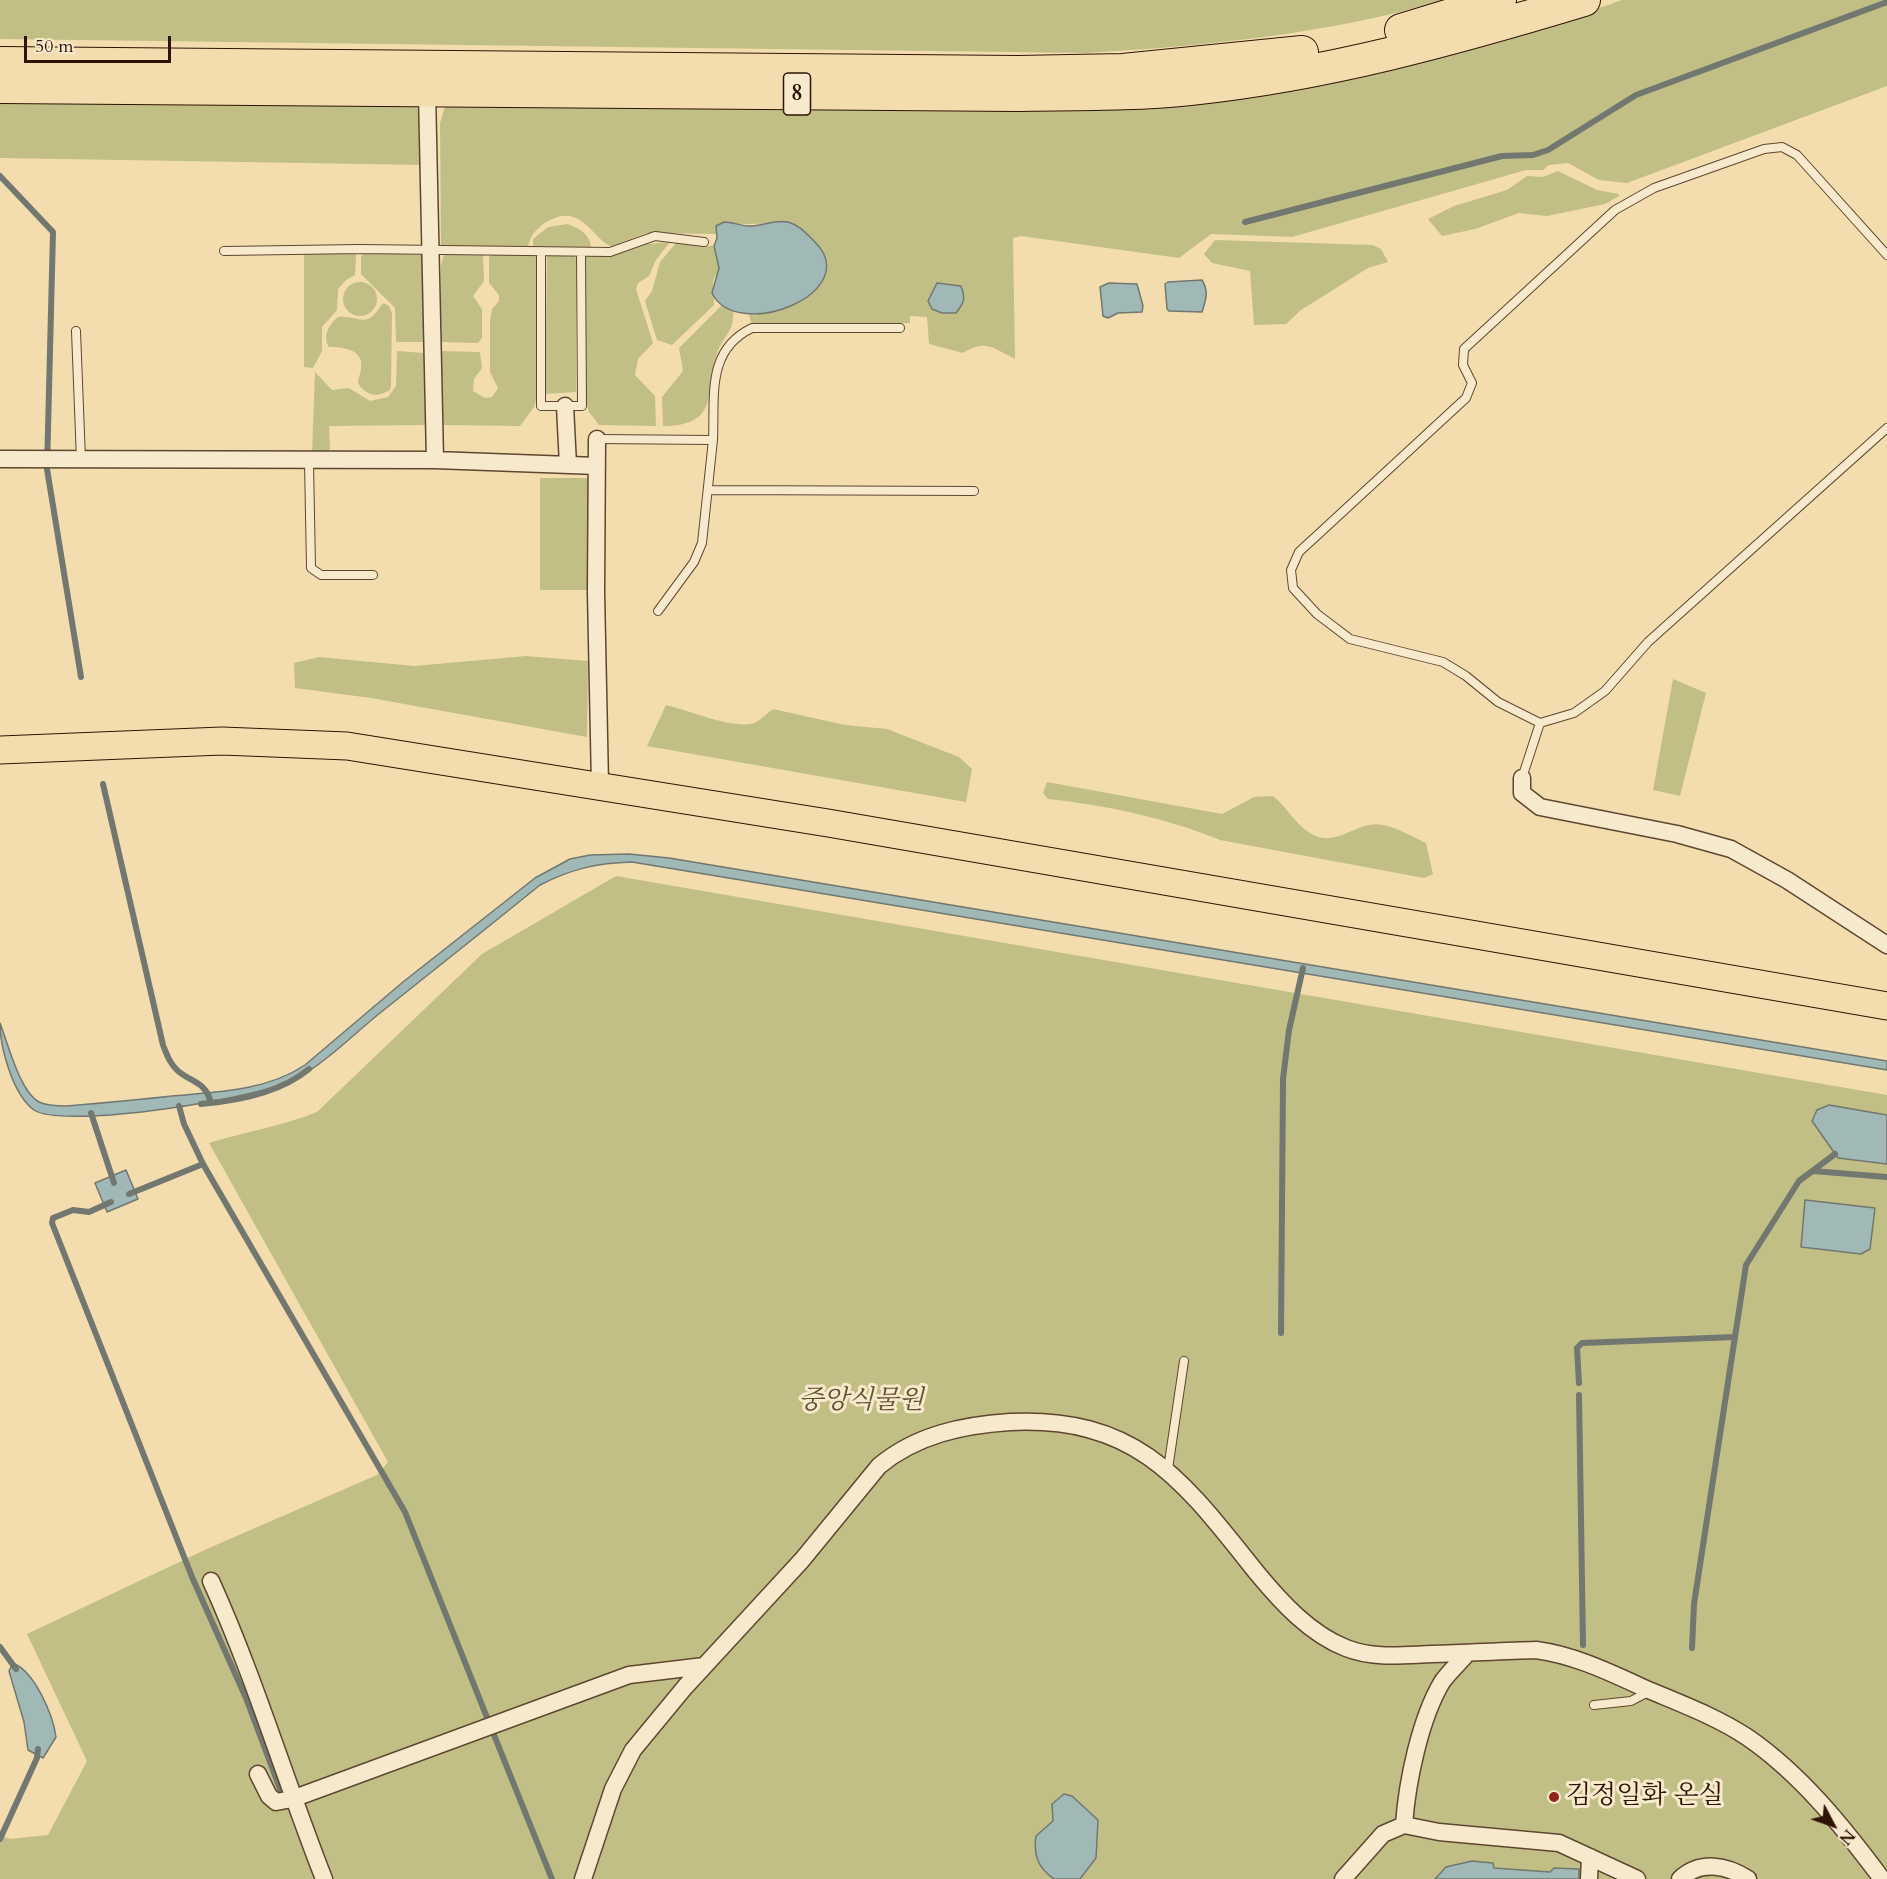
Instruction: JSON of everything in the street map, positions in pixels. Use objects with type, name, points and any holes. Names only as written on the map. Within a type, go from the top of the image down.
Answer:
[{"type":"highway","name":"8","points":[[0,63],[1018,72],[1123,70],[1302,52],[1403,30],[1500,0]]},
{"type":"highway","name":"8","points":[[0,87],[1018,95],[1190,89],[1313,71],[1380,56],[1500,25],[1584,0]]},
{"type":"main road","points":[[0,750],[222,741],[347,746],[600,785],[1887,1006]]},
{"type":"street","points":[[427,92],[435,460]]},
{"type":"street","points":[[565,406],[568,465]]},
{"type":"street","points":[[597,439],[596,592],[600,785]]},
{"type":"street","points":[[0,459],[309,462],[435,460],[597,466]]},
{"type":"street","points":[[1522,778],[1522,793],[1540,807],[1677,834],[1731,849],[1787,880],[1887,945]]},
{"type":"street","points":[[583,1879],[622,1768],[647,1730],[802,1560],[879,1466],[892,1455],[916,1443],[951,1430],[984,1424],[1051,1424],[1090,1430],[1114,1438],[1138,1450],[1168,1469],[1206,1509],[1272,1592],[1296,1615],[1327,1639],[1347,1648],[1384,1656],[1536,1650],[1556,1653],[1650,1690],[1723,1724],[1770,1754],[1844,1831],[1882,1879]]},
{"type":"street","points":[[211,1581],[259,1699],[292,1799],[324,1879]]},
{"type":"street","points":[[1404,1825],[1406,1804],[1424,1728],[1442,1682],[1467,1654]]},
{"type":"street","points":[[258,1773],[269,1796],[276,1802],[292,1799],[629,1676],[704,1666]]},
{"type":"street","points":[[1343,1879],[1383,1834],[1404,1825],[1439,1832],[1558,1843],[1637,1879]]},
{"type":"street","points":[[1589,1879],[1590,1857]]},
{"type":"street","points":[[1680,1879],[1696,1869],[1713,1866],[1736,1872],[1748,1879]]},
{"type":"lane","points":[[1887,255],[1797,154],[1782,147],[1764,149],[1654,189],[1615,210],[1464,349],[1463,365],[1472,383],[1466,398],[1299,552],[1291,570],[1293,588],[1317,614],[1350,639],[1373,647],[1443,662],[1466,676],[1498,702],[1540,723],[1574,713],[1605,691],[1648,642],[1887,428]]},
{"type":"lane","points":[[225,251],[609,252],[655,236],[704,242]]},
{"type":"lane","points":[[541,251],[541,406],[582,406],[581,252]]},
{"type":"lane","points":[[658,611],[693,562],[702,543],[713,440],[716,370],[724,350],[738,334],[752,328],[900,328]]},
{"type":"lane","points":[[76,331],[81,460]]},
{"type":"lane","points":[[597,439],[713,440]]},
{"type":"lane","points":[[309,462],[311,568],[321,575],[373,575]]},
{"type":"lane","points":[[709,489],[974,491]]},
{"type":"lane","points":[[1522,778],[1540,723]]},
{"type":"lane","points":[[1168,1469],[1184,1361]]},
{"type":"lane","points":[[1594,1705],[1631,1701],[1650,1690]]},
{"type":"green space","points":[[0,0],[1444,0],[1356,22],[1266,37],[1176,47],[1086,53],[0,39]]},
{"type":"green space","points":[[1622,0],[1887,0],[1887,86],[1627,183],[1599,180],[1568,163],[1549,165],[1543,170],[1526,170],[1292,237],[1211,234],[1179,258],[1021,236],[1013,238],[1015,359],[989,347],[977,346],[963,353],[929,344],[927,317],[910,316],[910,323],[752,326],[749,314],[756,316],[771,222],[716,226],[717,234],[646,233],[612,246],[606,244],[579,220],[570,216],[560,216],[548,221],[538,229],[528,247],[441,246],[440,123],[446,103],[965,111],[1201,101],[1399,67],[1502,42]]},
{"type":"green space","points":[[0,100],[416,105],[420,116],[424,165],[0,158]]},
{"type":"green space","points":[[1558,171],[1597,190],[1619,194],[1619,196],[1605,204],[1547,216],[1519,213],[1475,229],[1442,236],[1428,219],[1454,206],[1507,190],[1527,176],[1543,177]]},
{"type":"green space","points":[[567,224],[583,232],[589,238],[591,247],[533,247],[533,239],[548,227]]},
{"type":"green space","points":[[1215,240],[1373,245],[1381,249],[1388,262],[1368,268],[1301,310],[1286,324],[1254,325],[1250,271],[1212,263],[1204,254]]},
{"type":"green space","points":[[670,242],[656,260],[649,276],[638,283],[636,289],[653,343],[638,359],[635,375],[655,396],[656,426],[599,425],[589,412],[585,397],[585,255],[616,255],[647,244]]},
{"type":"green space","points":[[676,243],[714,246],[719,268],[713,281],[714,305],[672,345],[657,340],[645,301],[652,291],[660,262]]},
{"type":"green space","points":[[304,253],[353,253],[356,255],[355,275],[346,280],[338,289],[337,310],[322,327],[322,351],[313,368],[304,367]]},
{"type":"green space","points":[[366,253],[423,255],[423,342],[396,342],[395,308],[361,274],[361,256]]},
{"type":"green space","points":[[444,254],[483,255],[484,281],[473,296],[482,309],[482,338],[478,343],[441,342],[441,265]]},
{"type":"green space","points":[[492,254],[537,257],[537,397],[534,407],[520,426],[443,425],[441,351],[480,352],[482,368],[474,379],[473,391],[485,398],[492,397],[498,388],[490,372],[490,321],[492,309],[499,301],[499,295],[489,283],[489,257]]},
{"type":"green space","points":[[547,255],[573,255],[576,258],[576,392],[545,394]]},
{"type":"green space","points":[[360,282],[372,287],[377,299],[372,311],[360,316],[348,311],[343,299],[348,287]]},
{"type":"green space","points":[[383,303],[389,306],[392,313],[391,385],[390,390],[376,395],[365,391],[358,383],[361,362],[356,353],[351,350],[329,347],[326,335],[329,327],[338,317],[367,319],[377,312]]},
{"type":"green space","points":[[722,305],[733,311],[733,318],[730,329],[717,353],[707,404],[694,420],[663,426],[662,397],[683,371],[679,348]]},
{"type":"green space","points":[[397,351],[424,353],[425,425],[329,426],[330,449],[326,453],[312,453],[315,372],[332,390],[349,388],[370,401],[388,397],[396,386]]},
{"type":"green space","points":[[540,478],[588,478],[588,590],[540,590]]},
{"type":"green space","points":[[526,656],[588,661],[587,737],[371,698],[295,688],[294,663],[319,657],[414,666]]},
{"type":"green space","points":[[1673,679],[1706,693],[1680,796],[1653,790]]},
{"type":"green space","points":[[666,705],[735,724],[754,723],[773,709],[845,725],[887,729],[959,757],[972,769],[966,802],[647,746]]},
{"type":"green space","points":[[1047,782],[1222,814],[1254,797],[1273,796],[1298,823],[1316,836],[1336,837],[1376,824],[1398,830],[1426,843],[1433,874],[1424,878],[1220,840],[1179,825],[1136,814],[1048,799],[1043,793]]},
{"type":"green space","name":"중앙식물원","points":[[616,876],[1887,1095],[1887,1879],[0,1879],[0,1835],[10,1839],[48,1835],[87,1761],[27,1634],[209,1548],[377,1475],[388,1462],[209,1143],[317,1112],[482,954]]},
{"type":"water","points":[[783,221],[796,225],[814,241],[826,260],[824,278],[812,293],[792,305],[769,312],[746,314],[726,308],[712,293],[719,268],[714,246],[717,238],[716,226],[724,222],[752,226]]},
{"type":"water","points":[[1202,280],[1206,300],[1202,312],[1169,311],[1167,309],[1165,284]]},
{"type":"water","points":[[937,283],[961,286],[963,300],[956,313],[942,313],[932,309],[928,301]]},
{"type":"water","points":[[1109,283],[1137,284],[1143,306],[1142,312],[1118,313],[1108,318],[1103,316],[1100,287]]},
{"type":"water","points":[[629,854],[669,858],[1887,1061],[1887,1070],[632,862],[584,868],[540,885],[319,1064],[298,1078],[278,1086],[164,1109],[122,1114],[53,1115],[34,1110],[27,1103],[20,1094],[9,1070],[2,1045],[0,1023],[20,1078],[32,1097],[45,1104],[67,1106],[206,1093],[241,1089],[274,1080],[305,1065],[403,982],[535,878],[570,859],[590,855]]},
{"type":"water","points":[[1829,1105],[1887,1115],[1887,1164],[1838,1158],[1812,1121],[1817,1110]]},
{"type":"water","points":[[126,1170],[138,1199],[107,1212],[95,1183]]},
{"type":"water","points":[[1805,1200],[1875,1208],[1870,1249],[1861,1254],[1801,1247]]},
{"type":"water","points":[[13,1663],[29,1675],[42,1695],[51,1717],[56,1737],[43,1758],[28,1750],[24,1722],[9,1671]]},
{"type":"water","points":[[1064,1794],[1072,1796],[1098,1820],[1096,1858],[1080,1879],[1054,1879],[1040,1866],[1036,1855],[1036,1836],[1053,1821],[1052,1804]]},
{"type":"water","points":[[1472,1861],[1493,1863],[1494,1868],[1550,1872],[1554,1868],[1579,1869],[1579,1879],[1435,1879],[1446,1867]]},
{"type":"waterway","points":[[1245,222],[1502,156],[1533,155],[1548,150],[1636,95],[1887,2]]},
{"type":"waterway","points":[[0,176],[53,232],[47,469],[81,677]]},
{"type":"waterway","points":[[103,784],[163,1045],[175,1068],[205,1089],[210,1100]]},
{"type":"waterway","points":[[1281,1333],[1283,1079],[1289,1030],[1303,968]]},
{"type":"waterway","points":[[201,1104],[229,1101],[272,1090],[309,1069]]},
{"type":"waterway","points":[[179,1106],[184,1124],[203,1164],[405,1512],[488,1720]]},
{"type":"waterway","points":[[91,1113],[114,1183]]},
{"type":"waterway","points":[[1692,1648],[1694,1604],[1746,1265],[1799,1181],[1835,1154]]},
{"type":"waterway","points":[[129,1194],[203,1164]]},
{"type":"waterway","points":[[1813,1171],[1887,1177]]},
{"type":"waterway","points":[[111,1202],[89,1212],[73,1210],[53,1218],[52,1223],[192,1577],[246,1698],[282,1794]]},
{"type":"waterway","points":[[1579,1383],[1577,1348],[1582,1343],[1734,1337]]},
{"type":"waterway","points":[[1579,1395],[1583,1645]]},
{"type":"waterway","points":[[0,1647],[16,1669]]},
{"type":"waterway","points":[[492,1730],[552,1879]]},
{"type":"waterway","points":[[0,1839],[37,1758],[38,1749]]},
{"type":"place","name":"김정일화 온실","points":[[1554,1797]]}]
